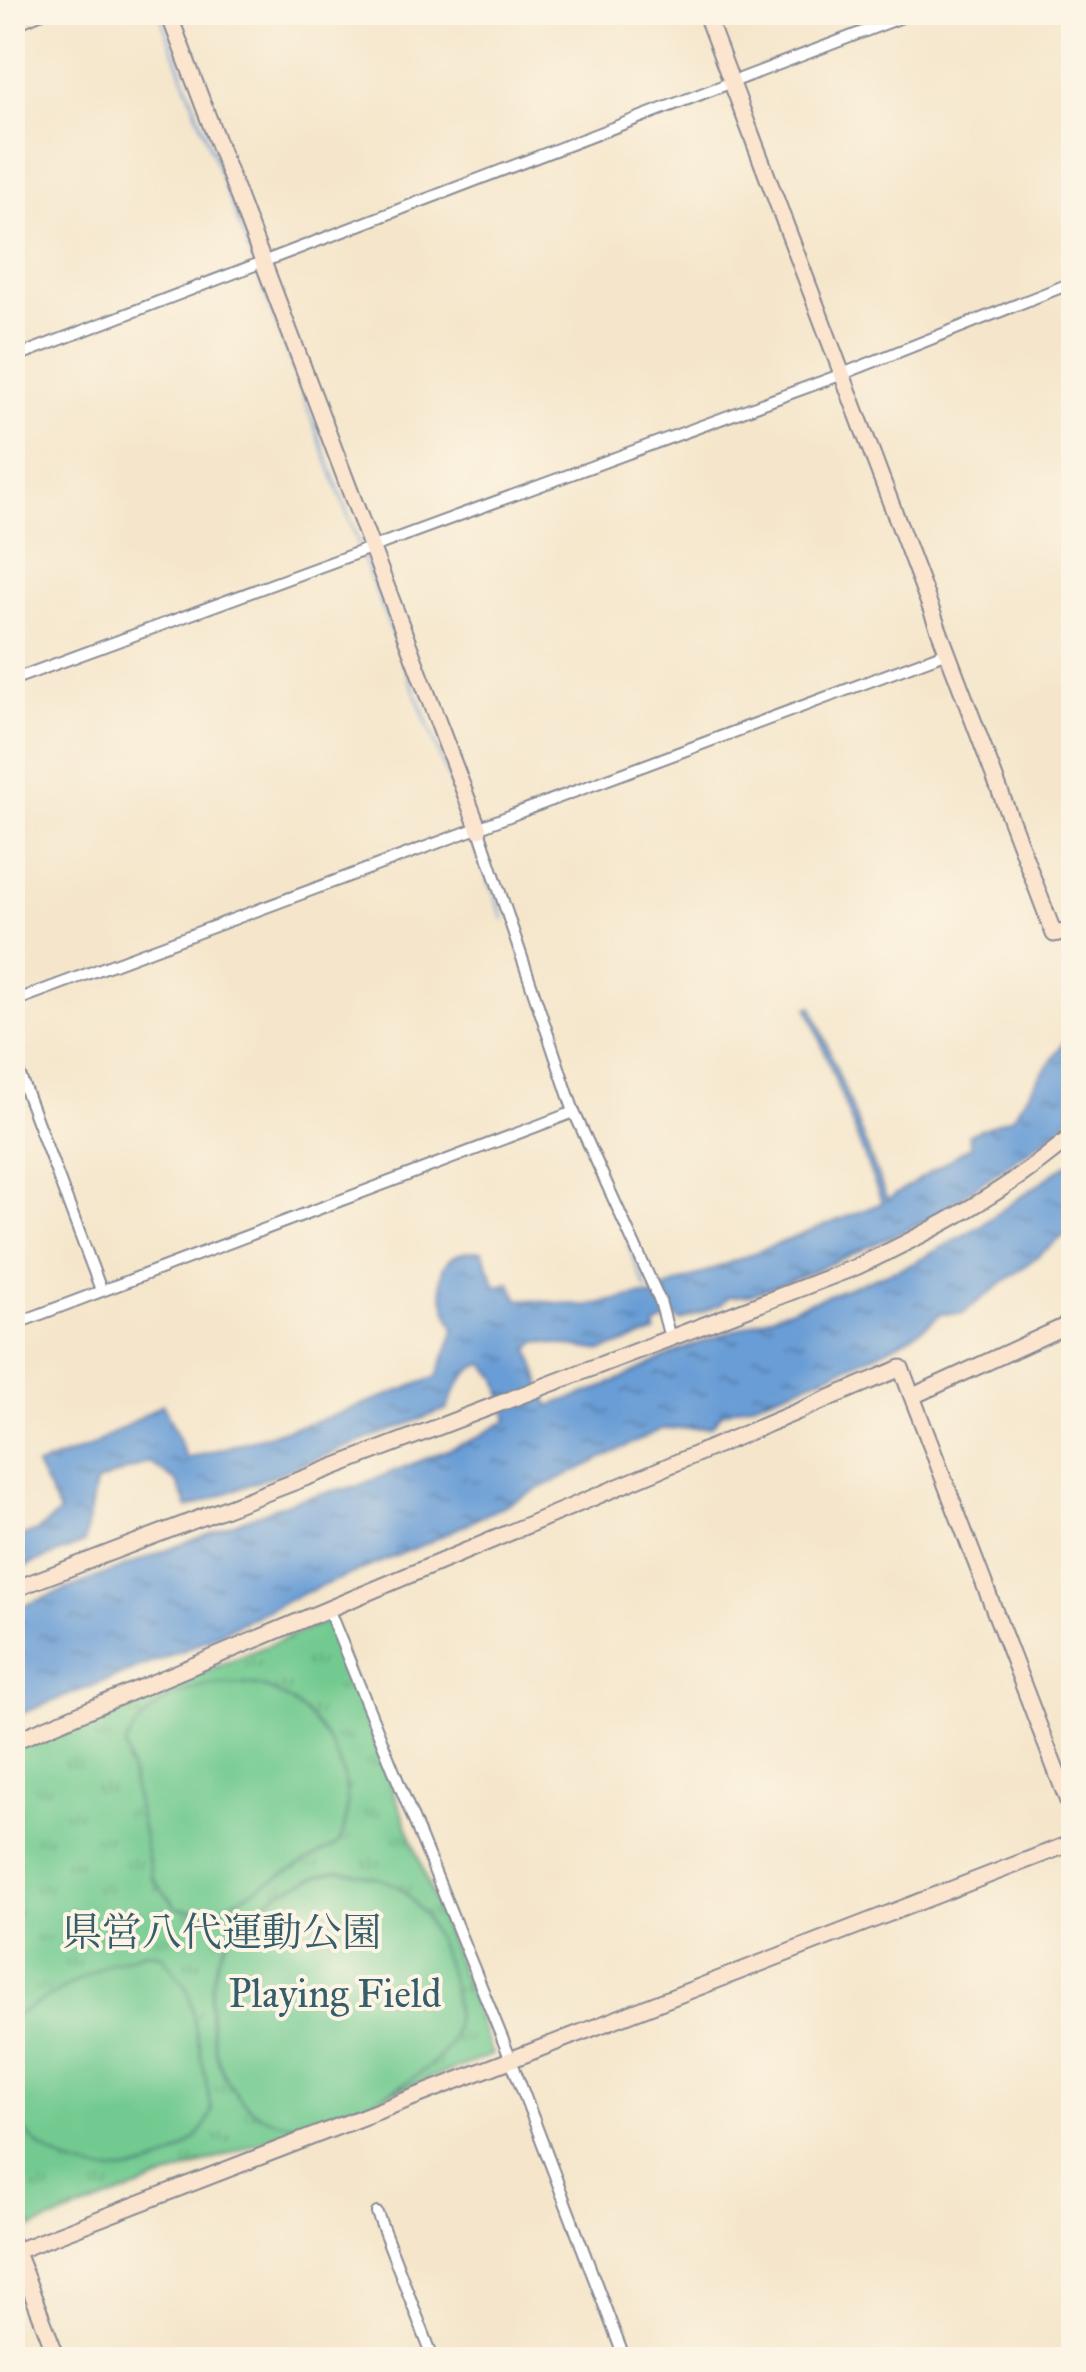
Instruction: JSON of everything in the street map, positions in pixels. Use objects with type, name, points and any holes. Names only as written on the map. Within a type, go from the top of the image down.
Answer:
[{"type":"street","points":[[12,23],[38,12]]},
{"type":"street","points":[[168,12],[372,547],[574,1112],[660,1301],[670,1338]]},
{"type":"street","points":[[705,12],[1054,934],[1074,930]]},
{"type":"street","points":[[12,358],[915,12]]},
{"type":"street","points":[[12,680],[840,374],[1074,282]]},
{"type":"street","points":[[12,1002],[945,653]]},
{"type":"street","points":[[12,1055],[101,1290]]},
{"type":"street","points":[[12,1325],[574,1112]]},
{"type":"street","points":[[12,1590],[856,1267],[951,1222],[1020,1178],[1074,1134]]},
{"type":"street","points":[[913,1396],[1074,1322]]},
{"type":"street","points":[[12,1742],[901,1368],[1074,1817]]},
{"type":"street","points":[[329,1610],[510,2060],[624,2360]]},
{"type":"street","points":[[58,2360],[14,2246],[1074,1842]]},
{"type":"street","points":[[377,2213],[434,2360]]},
{"type":"green space","name":"県営八代運動公園","points":[[330,1620],[492,2055],[32,2228],[13,2177],[13,1750]]},
{"type":"green space","points":[[216,1684],[270,1690],[307,1715],[335,1754],[347,1799],[346,1822],[338,1844],[223,1907],[206,1911],[177,1908],[152,1878],[125,1745],[151,1711],[175,1696]]},
{"type":"green space","name":"Playing Field","points":[[336,1871],[387,1881],[413,1901],[445,1960],[455,2005],[455,2025],[442,2054],[407,2082],[340,2115],[303,2124],[283,2123],[253,2110],[235,2093],[222,2071],[210,2018],[217,1963],[243,1920],[263,1903]]},
{"type":"green space","points":[[146,1952],[162,1955],[188,1990],[212,2111],[200,2133],[182,2150],[137,2170],[86,2168],[62,2160],[41,2147],[12,2111],[9,2088],[13,2017],[109,1963]]},
{"type":"water","points":[[812,1006],[887,1200],[971,1146],[968,1135],[1012,1117],[1073,1029],[1073,1111],[1057,1131],[926,1221],[809,1273],[750,1295],[728,1297],[722,1304],[681,1321],[673,1315],[656,1326],[655,1333],[602,1351],[538,1341],[529,1349],[549,1406],[601,1388],[681,1350],[912,1264],[978,1227],[1073,1160],[1073,1229],[963,1313],[940,1314],[924,1328],[870,1356],[722,1413],[711,1427],[662,1429],[425,1544],[297,1596],[184,1650],[13,1717],[13,1610],[295,1500],[358,1486],[472,1440],[508,1420],[497,1379],[485,1364],[466,1375],[447,1409],[188,1508],[177,1482],[149,1462],[95,1483],[84,1543],[13,1571],[12,1540],[37,1531],[60,1513],[36,1466],[90,1447],[163,1404],[187,1459],[329,1417],[437,1377],[455,1329],[444,1303],[441,1277],[451,1258],[464,1252],[482,1251],[496,1286],[510,1283],[518,1299],[588,1306],[640,1295],[665,1298],[665,1288],[882,1203],[808,1008]]},
{"type":"waterway","points":[[159,12],[253,261]]},
{"type":"waterway","points":[[258,274],[359,545]]},
{"type":"waterway","points":[[363,558],[467,826]]},
{"type":"waterway","points":[[470,833],[504,919]]},
{"type":"waterway","points":[[628,1244],[646,1289]]}]
